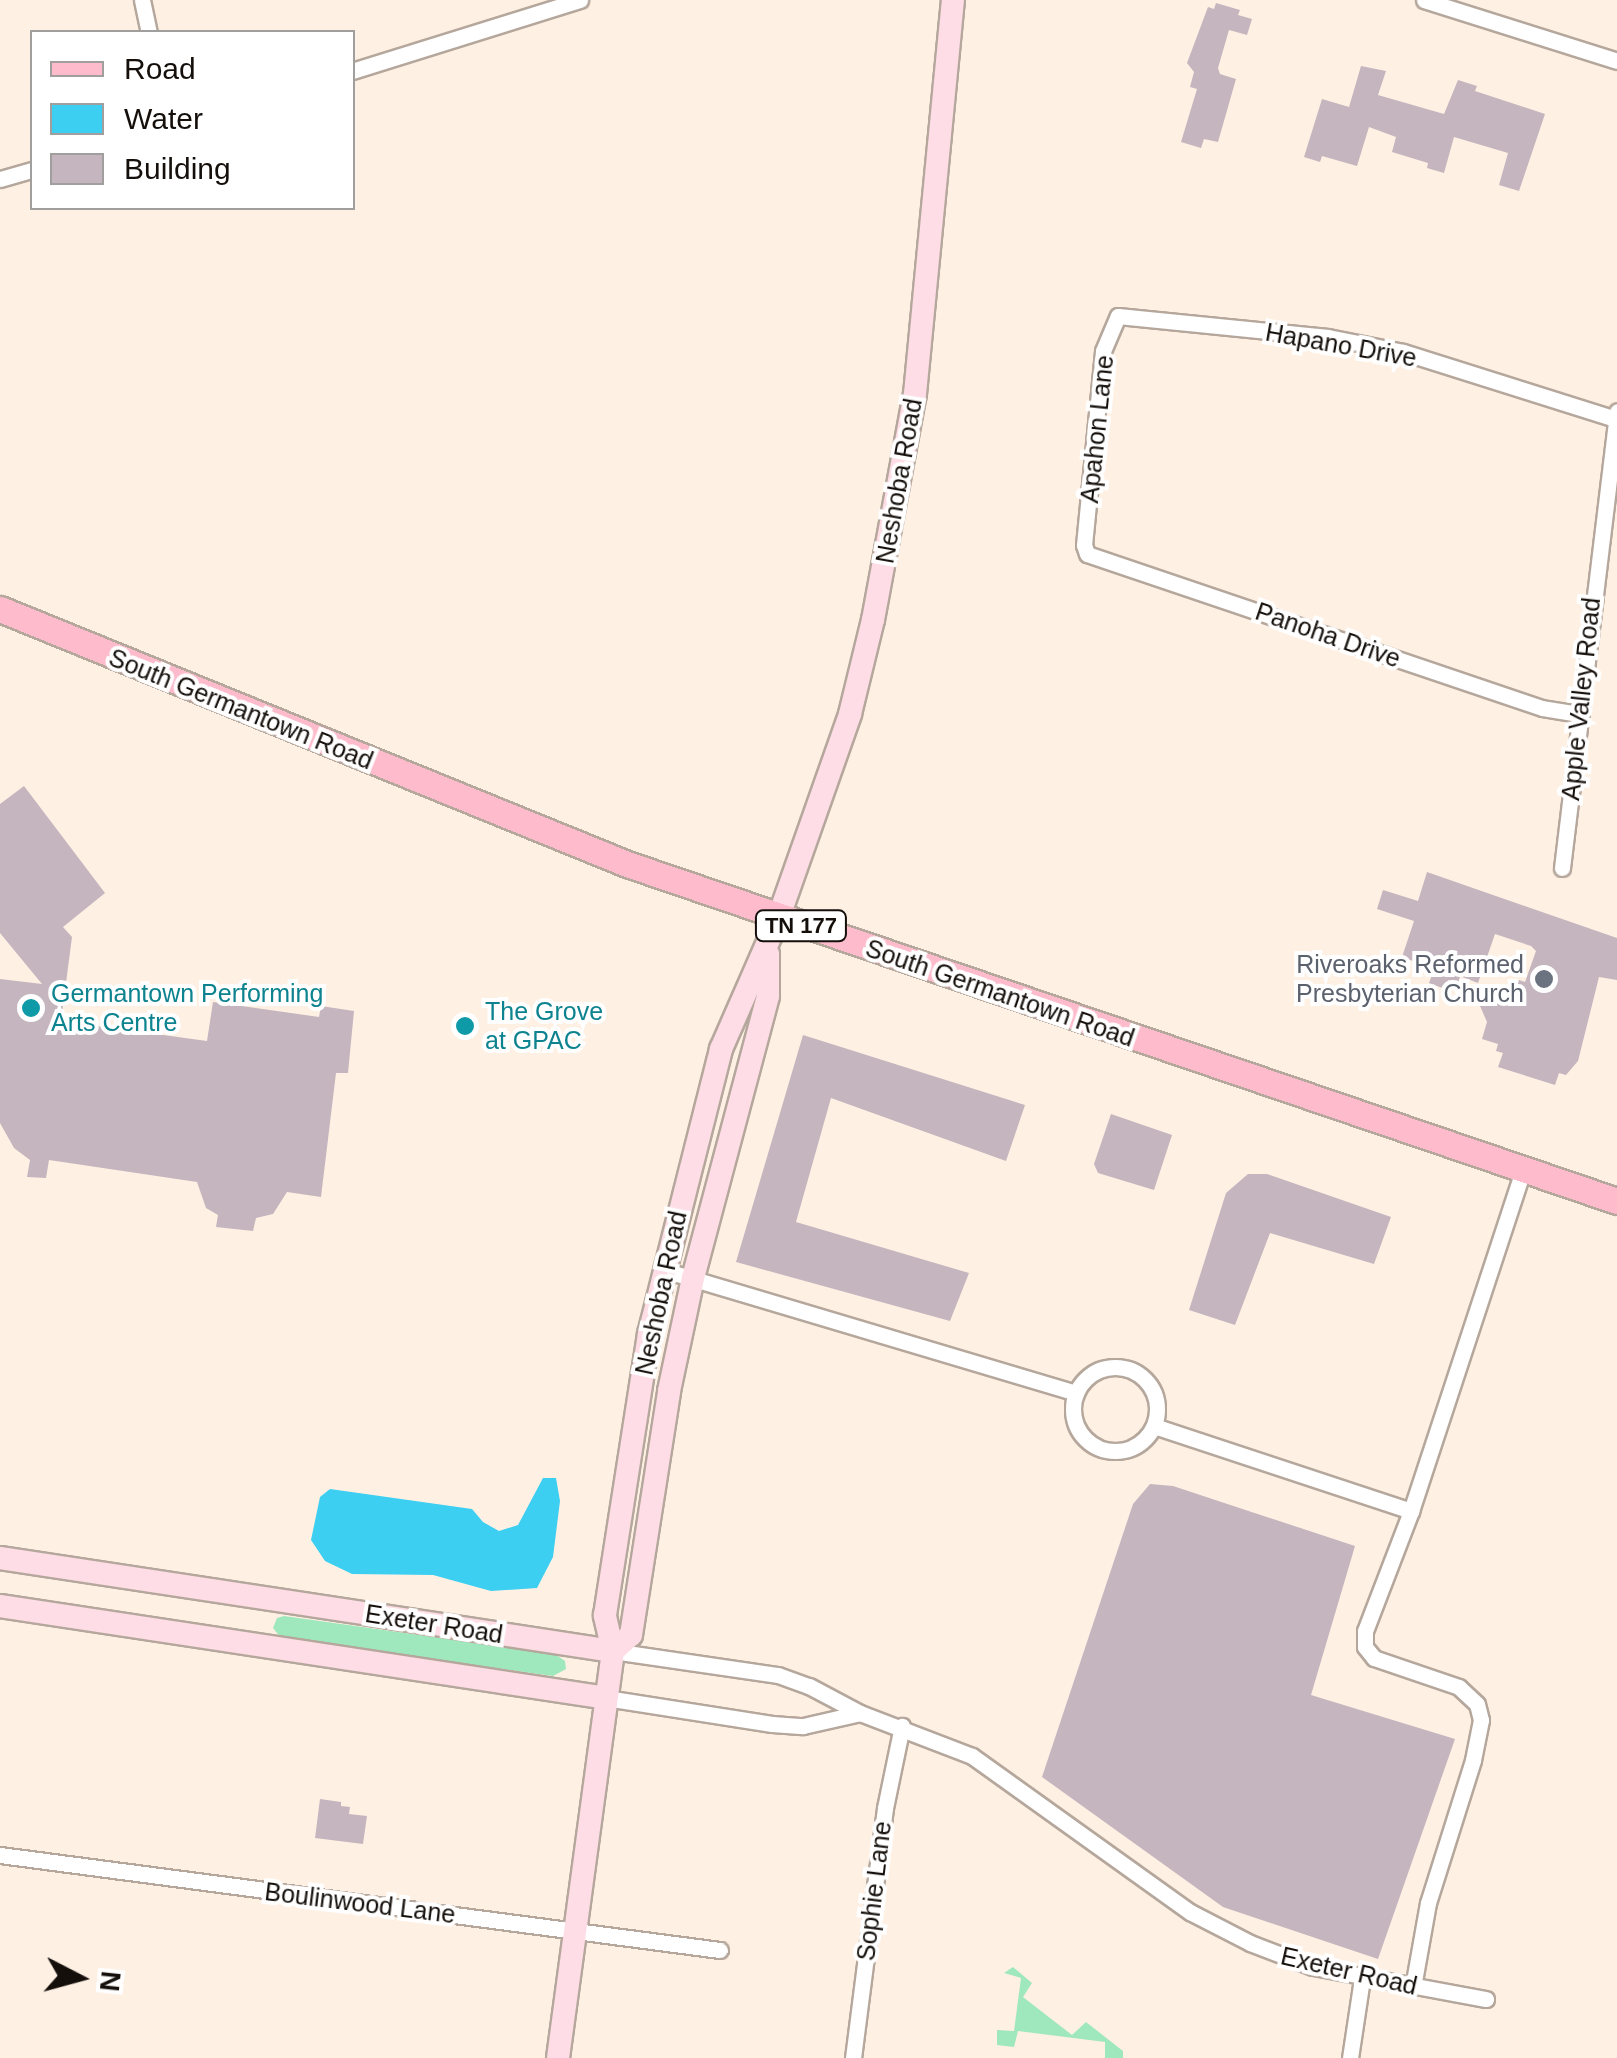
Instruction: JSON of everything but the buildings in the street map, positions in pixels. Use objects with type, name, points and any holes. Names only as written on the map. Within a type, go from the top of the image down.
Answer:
[{"type":"main road","name":"South Germantown Road","points":[[0,608],[627,864],[778,919],[1617,1202]]},
{"type":"street","points":[[142,0],[149,30]]},
{"type":"street","points":[[355,70],[580,0]]},
{"type":"street","name":"Neshoba Road","points":[[558,2058],[613,1651],[604,1615],[649,1334],[667,1271],[689,1163],[721,1049],[768,946],[850,714],[903,475],[915,394],[953,0]]},
{"type":"street","points":[[1424,0],[1617,61]]},
{"type":"street","points":[[0,179],[30,171]]},
{"type":"street","name":"Hapano Drive","points":[[1118,316],[1328,337],[1403,352],[1616,415]]},
{"type":"street","name":"Apahon Lane","points":[[1084,544],[1103,351],[1118,316]]},
{"type":"street","name":"Apple Valley Road","points":[[1562,868],[1616,415]]},
{"type":"street","name":"Panoha Drive","points":[[1084,544],[1087,554],[1542,708],[1579,714]]},
{"type":"street","name":"Neshoba Road","points":[[613,1651],[631,1635],[668,1391],[693,1278],[768,996],[768,946]]},
{"type":"street","points":[[1413,1987],[1428,1903],[1473,1760],[1481,1720],[1477,1704],[1459,1688],[1374,1658],[1364,1647],[1365,1631],[1411,1511],[1524,1170]]},
{"type":"street","points":[[667,1271],[1076,1393]]},
{"type":"street","points":[[1119,1366],[1132,1370],[1152,1387],[1157,1400],[1154,1426],[1139,1445],[1115,1452],[1103,1450],[1080,1434],[1073,1406],[1076,1393],[1093,1372],[1119,1366]]},
{"type":"street","points":[[1154,1426],[1411,1511]]},
{"type":"street","name":"Exeter Road","points":[[0,1558],[778,1675],[860,1713],[972,1756],[1190,1912],[1284,1958],[1362,1979],[1486,1999]]},
{"type":"street","name":"Exeter Road","points":[[0,1606],[772,1724],[802,1726],[860,1713]]},
{"type":"street","name":"Sophie Lane","points":[[853,2058],[885,1808],[902,1726]]},
{"type":"street","name":"Boulinwood Lane","points":[[0,1855],[720,1950]]},
{"type":"street","points":[[1350,2058],[1362,1979]]},
{"type":"green space","points":[[277,1618],[555,1654],[565,1661],[566,1669],[553,1676],[281,1638],[273,1628]]},
{"type":"green space","points":[[1013,1967],[1032,1983],[1023,1997],[1072,2035],[1086,2022],[1123,2051],[1123,2058],[1105,2058],[1105,2042],[1018,2031],[1014,2047],[997,2045],[997,2030],[1014,2031],[1021,1978],[1004,1973]]},
{"type":"water","points":[[543,1478],[556,1478],[560,1501],[553,1557],[537,1588],[491,1591],[433,1575],[352,1574],[325,1561],[311,1540],[320,1497],[330,1489],[472,1509],[483,1522],[499,1531],[518,1525]]},
{"type":"place","name":"Riveroaks Reformed Presbyterian Church","points":[[1544,979]]},
{"type":"place","name":"Germantown Performing Arts Centre","points":[[31,1008]]},
{"type":"place","name":"The Grove at GPAC","points":[[465,1026]]}]
